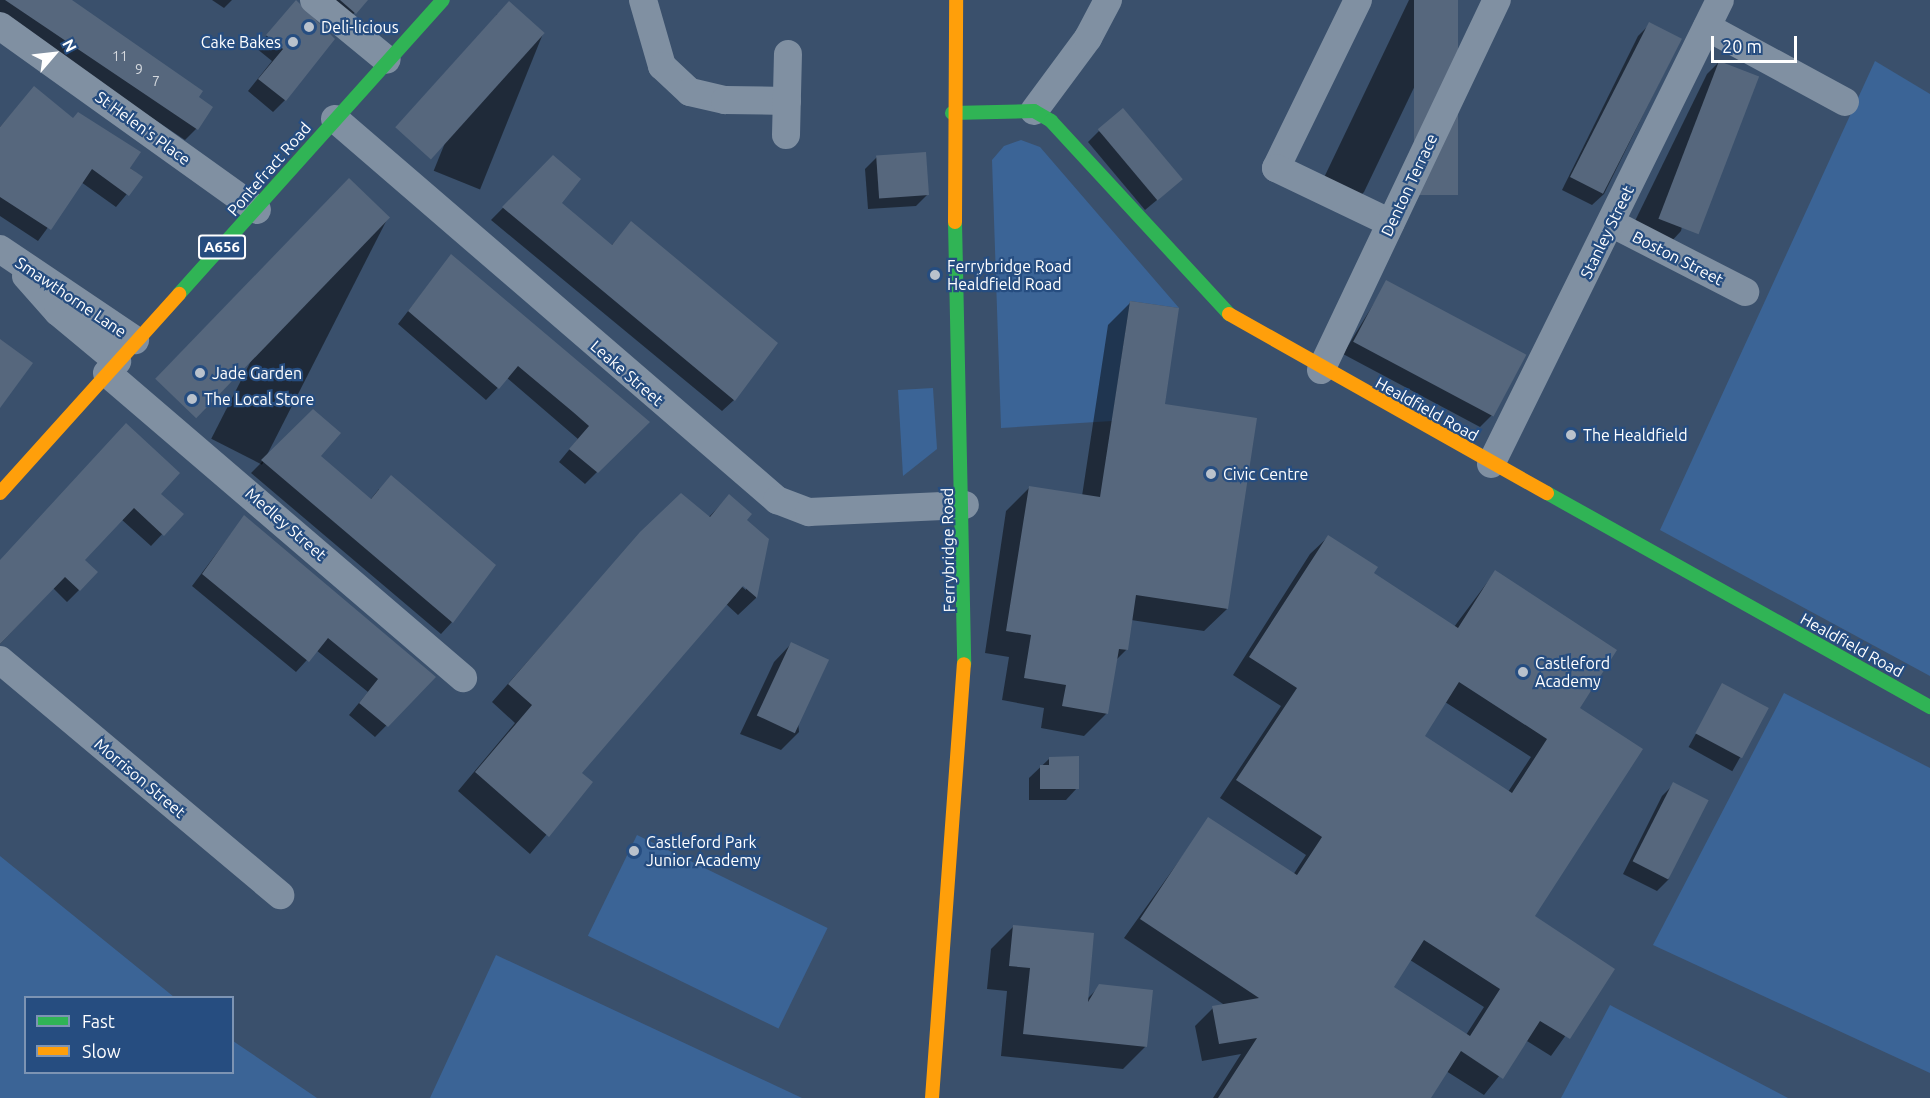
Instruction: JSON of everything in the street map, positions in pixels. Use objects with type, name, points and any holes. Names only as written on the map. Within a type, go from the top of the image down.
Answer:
[{"type":"street","points":[[314,0],[387,60]]},
{"type":"street","name":"Pontefract Road","points":[[0,494],[120,358],[257,210],[442,0]]},
{"type":"street","points":[[643,0],[662,66],[678,84],[725,100],[787,101]]},
{"type":"street","name":"Ferrybridge Road","points":[[932,1098],[965,645],[965,505],[952,113],[956,0]]},
{"type":"street","points":[[952,113],[1034,111],[1088,38],[1108,0]]},
{"type":"street","points":[[1358,0],[1276,168],[1391,223]]},
{"type":"street","name":"Denton Terrace","points":[[1321,370],[1497,0]]},
{"type":"street","name":"Stanley Street","points":[[1491,464],[1720,0]]},
{"type":"street","name":"St Helen's Place","points":[[0,26],[257,210]]},
{"type":"street","points":[[1707,27],[1845,102]]},
{"type":"street","points":[[786,135],[788,54]]},
{"type":"street","name":"Healdfield Road","points":[[1034,111],[1052,121],[1220,307],[1321,370],[1930,707]]},
{"type":"street","name":"Leake Street","points":[[335,119],[777,500],[809,512],[965,505]]},
{"type":"street","name":"Boston Street","points":[[1611,223],[1745,292]]},
{"type":"street","name":"Smawthorne Lane","points":[[4,252],[120,358]]},
{"type":"street","name":"Medley Street","points":[[120,358],[463,678]]},
{"type":"street","name":"Morrison Street","points":[[0,660],[280,895]]},
{"type":"shaded area","points":[[1875,61],[1930,94],[1930,676],[1660,530]]},
{"type":"shaded area","points":[[1021,140],[1040,147],[1179,308],[1130,301],[1112,421],[1001,428],[992,160],[1004,146]]},
{"type":"shaded area","points":[[933,388],[937,449],[903,476],[898,390]]},
{"type":"shaded area","points":[[1784,693],[1930,768],[1930,1073],[1653,945]]},
{"type":"shaded area","points":[[637,835],[828,928],[778,1029],[588,936]]},
{"type":"shaded area","points":[[0,856],[173,996],[24,996],[24,1074],[234,1074],[234,1042],[317,1098],[0,1098]]},
{"type":"shaded area","points":[[496,955],[802,1098],[430,1098]]},
{"type":"shaded area","points":[[1610,1005],[1788,1098],[1561,1098]]},
{"type":"building","points":[[5,0],[72,0],[203,91],[199,97],[213,107],[198,130]]},
{"type":"building","points":[[296,0],[335,39],[286,101],[258,79],[283,49],[266,35]]},
{"type":"building","points":[[340,0],[368,0],[356,14]]},
{"type":"building","points":[[1414,0],[1458,0],[1458,195],[1414,195]]},
{"type":"building","points":[[509,1],[545,33],[431,159],[395,127]]},
{"type":"building","points":[[1649,22],[1682,39],[1603,194],[1570,177]]},
{"type":"building","points":[[1719,61],[1759,76],[1699,234],[1658,219]]},
{"type":"building","points":[[34,86],[73,118],[78,112],[141,152],[130,168],[143,177],[129,196],[92,169],[51,230],[0,197],[0,127]]},
{"type":"building","points":[[1123,108],[1183,179],[1157,200],[1098,129]]},
{"type":"building","points":[[926,152],[929,195],[879,198],[876,155]]},
{"type":"building","points":[[553,155],[581,179],[562,203],[612,245],[631,221],[778,343],[735,401],[502,207]]},
{"type":"building","points":[[349,178],[390,218],[196,418],[155,379]]},
{"type":"building","points":[[451,254],[650,422],[598,473],[569,449],[589,426],[573,412],[518,366],[499,389],[408,311]]},
{"type":"building","points":[[1386,280],[1526,355],[1494,416],[1353,342]]},
{"type":"building","name":"Civic Centre","points":[[1130,301],[1179,308],[1165,404],[1257,418],[1228,609],[1136,595],[1128,650],[1119,649],[1108,714],[1062,706],[1066,685],[1024,678],[1031,635],[1006,631],[1029,486],[1100,497]]},
{"type":"building","points":[[0,339],[33,363],[0,408]]},
{"type":"building","points":[[313,409],[341,433],[321,456],[371,499],[391,475],[496,565],[453,623],[261,460]]},
{"type":"building","points":[[126,423],[180,473],[161,494],[184,514],[164,536],[134,508],[85,560],[98,572],[80,591],[65,577],[0,644],[0,560]]},
{"type":"building","points":[[681,493],[710,517],[729,494],[752,514],[747,520],[769,539],[757,598],[743,586],[582,773],[593,782],[549,837],[475,772],[532,705],[508,684],[640,532]]},
{"type":"building","points":[[244,515],[436,677],[388,727],[359,703],[378,679],[328,638],[309,662],[202,574]]},
{"type":"building","points":[[1328,535],[1378,567],[1374,573],[1458,628],[1495,570],[1617,650],[1580,708],[1643,749],[1535,916],[1615,969],[1570,1039],[1540,1021],[1503,1079],[1461,1051],[1431,1098],[1218,1098],[1257,1038],[1219,1044],[1212,1006],[1259,998],[1140,919],[1208,817],[1297,875],[1322,837],[1236,780],[1297,688],[1249,657]],"holes":[[[1459,682],[1547,739],[1512,793],[1425,736]],[[1424,940],[1500,989],[1470,1036],[1394,987]]]},
{"type":"building","points":[[791,642],[829,660],[795,733],[757,715]]},
{"type":"building","points":[[1722,683],[1769,708],[1742,758],[1695,733]]},
{"type":"building","points":[[1079,756],[1079,789],[1040,789],[1040,765],[1049,765],[1049,757]]},
{"type":"building","points":[[1673,782],[1709,800],[1668,879],[1633,861]]},
{"type":"building","points":[[1013,925],[1094,933],[1088,1002],[1099,984],[1153,990],[1147,1047],[1023,1034],[1030,968],[1009,966]]},
{"type":"traffic: fast","points":[[179,294],[443,0]]},
{"type":"traffic: fast","points":[[952,113],[1034,111],[1051,121],[1229,314]]},
{"type":"traffic: fast","points":[[955,222],[964,664]]},
{"type":"traffic: fast","points":[[1547,493],[1930,707]]},
{"type":"traffic: slow","points":[[955,222],[956,0]]},
{"type":"traffic: slow","points":[[0,493],[179,294]]},
{"type":"traffic: slow","points":[[1229,314],[1547,493]]},
{"type":"traffic: slow","points":[[932,1098],[964,664]]},
{"type":"place","name":"Deli-licious","points":[[309,27]]},
{"type":"place","name":"Cake Bakes","points":[[293,42]]},
{"type":"place","name":"Ferrybridge Road Healdfield Road","points":[[935,275]]},
{"type":"place","name":"Jade Garden","points":[[200,373]]},
{"type":"place","name":"The Local Store","points":[[192,399]]},
{"type":"place","name":"The Healdfield","points":[[1571,435]]},
{"type":"place","name":"Civic Centre","points":[[1211,474]]},
{"type":"place","name":"Castleford Academy","points":[[1523,672]]},
{"type":"place","name":"Castleford Park Junior Academy","points":[[634,851]]}]
